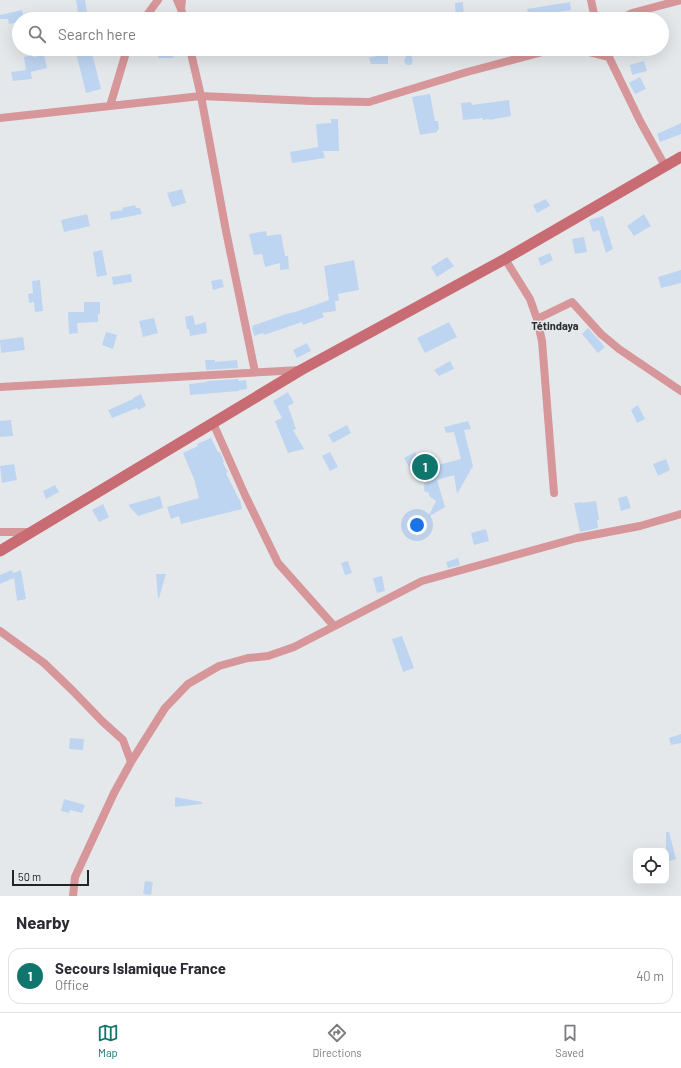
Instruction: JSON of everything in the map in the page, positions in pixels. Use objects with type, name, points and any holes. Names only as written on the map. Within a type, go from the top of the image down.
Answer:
[{"type":"main road","points":[[0,551],[301,370],[505,259],[681,157]]},
{"type":"street","points":[[149,12],[158,0]]},
{"type":"street","points":[[177,0],[182,12]]},
{"type":"street","points":[[181,9],[182,0]]},
{"type":"street","points":[[591,0],[594,12]]},
{"type":"street","points":[[636,12],[681,0]]},
{"type":"street","points":[[110,106],[125,56]]},
{"type":"street","points":[[192,56],[201,96],[226,231],[255,372]]},
{"type":"street","points":[[0,118],[201,96],[369,102],[467,72],[528,56]]},
{"type":"street","points":[[608,56],[664,166]]},
{"type":"street","points":[[505,259],[530,299],[537,319],[542,341],[554,493]]},
{"type":"street","points":[[537,319],[572,302],[601,334],[619,349],[658,377],[681,391]]},
{"type":"street","points":[[0,387],[301,370]]},
{"type":"street","points":[[213,423],[245,495],[278,563],[334,626]]},
{"type":"street","points":[[73,896],[75,877],[114,793],[131,762],[165,708],[188,684],[219,666],[248,658],[268,656],[294,647],[422,581],[577,538],[640,526],[681,514]]},
{"type":"street","points":[[0,532],[31,532]]},
{"type":"street","points":[[0,631],[44,663],[123,740],[131,762]]},
{"type":"building","points":[[76,0],[85,0],[87,12],[78,12]]},
{"type":"building","points":[[463,2],[464,12],[456,12],[455,3]]},
{"type":"building","points":[[570,2],[571,10],[559,12],[528,12],[527,9]]},
{"type":"building","points":[[12,12],[12,23],[9,24],[8,19],[0,19],[0,15]]},
{"type":"building","points":[[44,56],[47,68],[31,72],[32,79],[13,81],[11,72],[26,70],[24,57]]},
{"type":"building","points":[[77,56],[93,56],[101,89],[86,93]]},
{"type":"building","points":[[158,56],[173,56],[173,58],[158,58]]},
{"type":"building","points":[[388,56],[388,64],[371,64],[369,58]]},
{"type":"building","points":[[407,56],[412,56],[413,61],[411,65],[407,65],[404,60]]},
{"type":"building","points":[[644,61],[647,71],[632,75],[630,65]]},
{"type":"building","points":[[640,77],[646,89],[635,94],[629,83]]},
{"type":"building","points":[[430,94],[435,121],[438,121],[439,130],[437,130],[437,132],[420,135],[412,97]]},
{"type":"building","points":[[509,100],[511,116],[489,120],[483,120],[483,118],[463,120],[461,103],[471,102],[472,105]]},
{"type":"building","points":[[331,119],[338,119],[339,151],[323,151],[325,158],[292,163],[290,152],[318,147],[316,124],[331,123]]},
{"type":"building","points":[[681,123],[681,134],[660,142],[657,134]]},
{"type":"building","points":[[182,189],[186,203],[172,207],[167,193]]},
{"type":"building","points":[[546,199],[550,206],[537,213],[533,205]]},
{"type":"building","points":[[135,205],[136,208],[140,208],[142,214],[111,220],[110,212],[123,210],[122,208]]},
{"type":"building","points":[[87,214],[90,226],[64,232],[61,220]]},
{"type":"building","points":[[644,214],[651,226],[634,236],[627,226]]},
{"type":"building","points":[[603,216],[613,249],[606,253],[599,230],[593,232],[589,220]]},
{"type":"building","points":[[266,231],[267,236],[281,234],[285,256],[288,256],[289,269],[280,270],[280,263],[265,267],[262,254],[254,255],[249,234]]},
{"type":"building","points":[[584,237],[587,252],[575,254],[572,239]]},
{"type":"building","points":[[102,250],[107,275],[97,277],[93,252]]},
{"type":"building","points":[[550,253],[553,260],[541,266],[538,258]]},
{"type":"building","points":[[447,257],[454,266],[437,277],[431,267]]},
{"type":"building","points":[[354,260],[359,290],[338,294],[339,301],[335,301],[336,311],[322,313],[324,317],[303,325],[302,322],[264,335],[263,333],[254,336],[252,326],[329,300],[324,266]]},
{"type":"building","points":[[681,270],[681,283],[661,288],[658,277]]},
{"type":"building","points":[[131,274],[132,282],[113,285],[112,277]]},
{"type":"building","points":[[222,279],[224,287],[213,290],[211,281]]},
{"type":"building","points":[[40,280],[43,311],[35,312],[34,302],[29,303],[28,294],[33,293],[32,281]]},
{"type":"building","points":[[84,302],[100,302],[98,322],[77,323],[78,333],[69,334],[68,312],[84,312]]},
{"type":"building","points":[[193,315],[195,325],[206,322],[207,333],[190,336],[185,317]]},
{"type":"building","points":[[154,318],[158,333],[143,337],[139,321]]},
{"type":"building","points":[[449,322],[457,337],[425,353],[417,338]]},
{"type":"building","points":[[588,328],[605,347],[598,353],[582,334]]},
{"type":"building","points":[[106,332],[117,335],[113,349],[102,345]]},
{"type":"building","points":[[23,337],[25,350],[1,353],[0,340]]},
{"type":"building","points":[[307,343],[311,351],[297,358],[293,350]]},
{"type":"building","points":[[205,360],[215,360],[215,362],[237,360],[238,368],[206,370]]},
{"type":"building","points":[[450,361],[454,369],[439,376],[434,370]]},
{"type":"building","points":[[238,379],[239,381],[246,380],[247,389],[190,395],[189,384]]},
{"type":"building","points":[[288,392],[294,403],[288,406],[296,429],[293,430],[304,449],[288,453],[275,421],[282,418],[273,401]]},
{"type":"building","points":[[141,394],[146,406],[112,418],[108,410]]},
{"type":"building","points":[[638,405],[645,419],[637,423],[631,410]]},
{"type":"building","points":[[11,420],[13,436],[0,437],[0,421]]},
{"type":"building","points":[[468,421],[471,429],[464,430],[473,466],[457,494],[454,475],[437,480],[445,507],[428,517],[436,501],[429,496],[429,493],[424,491],[426,468],[461,459],[454,432],[446,433],[444,427]]},
{"type":"building","points":[[347,425],[351,433],[333,443],[328,435]]},
{"type":"building","points":[[211,438],[218,452],[220,452],[224,462],[223,463],[228,472],[226,473],[240,499],[242,509],[181,524],[179,516],[171,519],[167,507],[199,498],[194,479],[183,453],[198,446],[197,444]]},
{"type":"building","points":[[330,452],[338,467],[330,471],[322,456]]},
{"type":"building","points":[[415,452],[425,471],[415,477],[404,458]]},
{"type":"building","points":[[666,459],[670,470],[658,476],[653,464]]},
{"type":"building","points":[[14,464],[17,480],[2,483],[0,466]]},
{"type":"building","points":[[55,485],[59,492],[46,499],[43,491]]},
{"type":"building","points":[[160,496],[163,508],[138,516],[128,505]]},
{"type":"building","points":[[627,496],[631,508],[621,511],[618,498]]},
{"type":"building","points":[[596,501],[599,520],[597,520],[598,528],[580,532],[574,503]]},
{"type":"building","points":[[103,504],[109,517],[99,522],[92,510]]},
{"type":"building","points":[[486,529],[489,541],[474,545],[471,533]]},
{"type":"building","points":[[458,558],[460,565],[448,568],[446,562]]},
{"type":"building","points":[[348,561],[352,573],[345,575],[341,563]]},
{"type":"building","points":[[12,570],[13,573],[21,570],[26,599],[17,601],[14,578],[0,584],[0,575]]},
{"type":"building","points":[[156,574],[166,574],[159,598],[158,598]]},
{"type":"building","points":[[382,576],[385,591],[377,593],[373,578]]},
{"type":"building","points":[[402,636],[414,668],[403,672],[392,639]]},
{"type":"building","points":[[681,734],[681,743],[671,745],[669,738]]},
{"type":"building","points":[[70,738],[84,739],[83,750],[69,749]]},
{"type":"building","points":[[175,797],[202,802],[202,804],[175,807]]},
{"type":"building","points":[[64,799],[85,805],[82,813],[70,810],[69,813],[61,811]]},
{"type":"building","points":[[666,832],[669,832],[676,859],[669,861],[669,848],[666,848]]},
{"type":"building","points":[[145,881],[153,882],[151,895],[143,894]]},
{"type":"place","name":"Secours Islamique France","points":[[425,467]]},
{"type":"district","name":"Tétindaya","points":[[555,325]]}]
